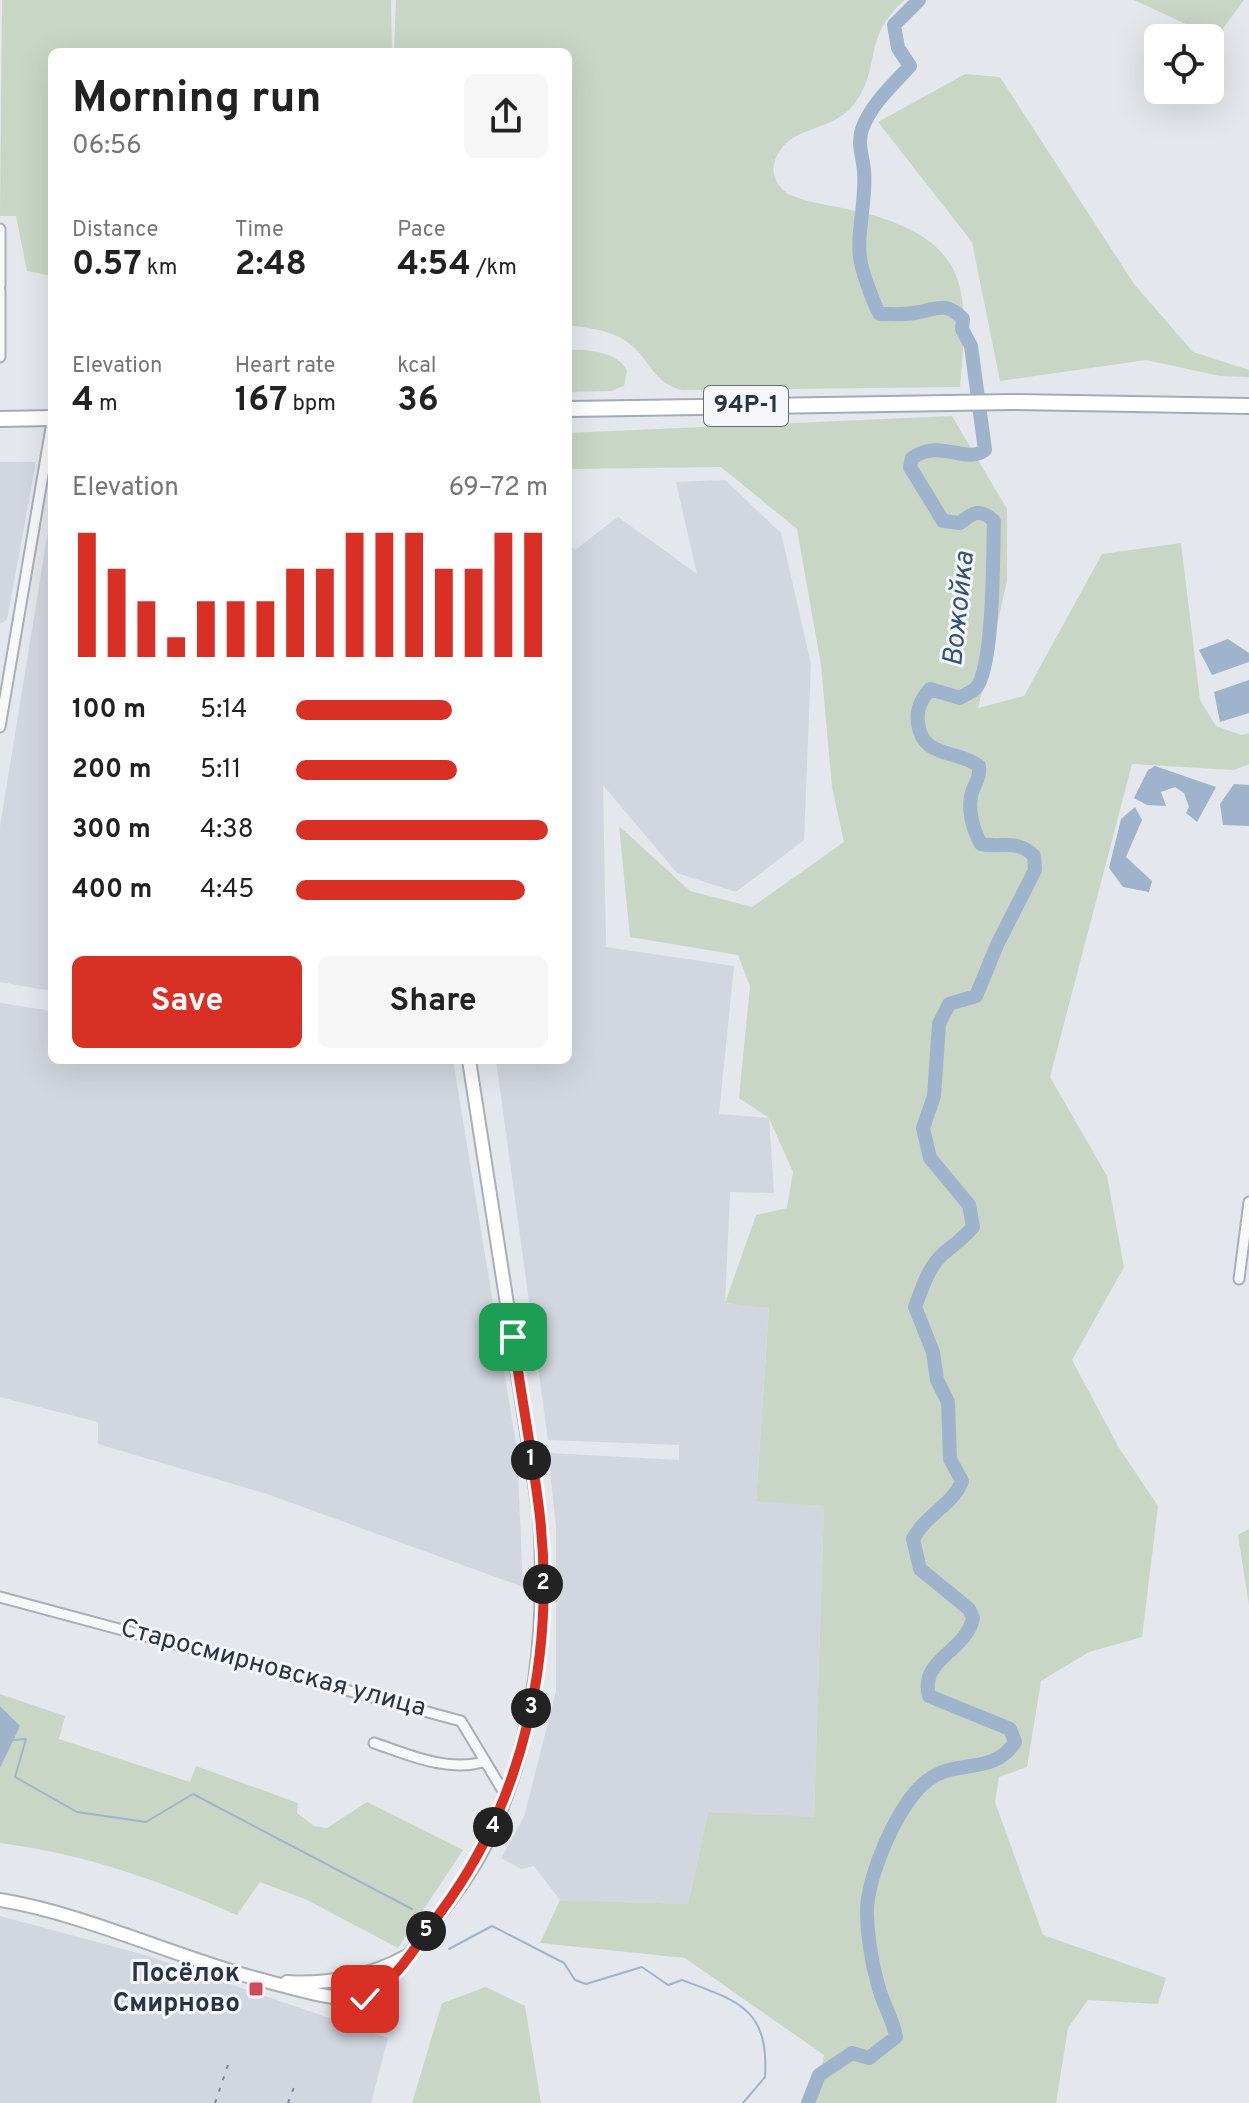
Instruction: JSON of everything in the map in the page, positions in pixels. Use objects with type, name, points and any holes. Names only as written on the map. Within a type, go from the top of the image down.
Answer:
[{"type":"main road","name":"94Р-1","points":[[572,409],[1012,402],[1249,406]]},
{"type":"main road","points":[[0,419],[48,420]]},
{"type":"street","points":[[0,229],[0,357]]},
{"type":"street","points":[[0,727],[48,444]]},
{"type":"street","points":[[0,1900],[31,1905],[206,1966],[314,1996],[365,1999],[386,1987],[466,1878],[489,1838],[506,1796],[523,1739],[540,1661],[543,1569],[540,1516],[470,1064]]},
{"type":"street","points":[[1239,1279],[1249,1202]]},
{"type":"street","name":"Старосмирновская улица","points":[[0,1597],[461,1721],[506,1796]]},
{"type":"street","points":[[374,1743],[440,1765],[466,1767],[484,1762]]},
{"type":"street","points":[[259,1979],[326,1981],[383,1969],[409,1955]]},
{"type":"shaded area","points":[[0,462],[36,462],[7,620],[0,624]]},
{"type":"shaded area","points":[[725,480],[781,533],[811,664],[804,840],[736,892],[677,873],[603,785],[606,947],[734,966],[719,1114],[769,1118],[774,1193],[730,1192],[725,1303],[769,1307],[756,1500],[824,1506],[814,1818],[708,1812],[688,1904],[560,1900],[534,1866],[521,1869],[501,1858],[524,1817],[556,1691],[556,1526],[548,1453],[679,1460],[679,1445],[548,1440],[497,1064],[572,1064],[572,547],[575,550],[618,517],[697,574],[676,482]]},
{"type":"shaded area","points":[[48,531],[48,990],[0,982],[0,827]]},
{"type":"shaded area","points":[[0,1003],[48,1010],[48,1064],[454,1064],[517,1450],[523,1587],[270,1495],[98,1444],[98,1422],[0,1397]]},
{"type":"shaded area","points":[[0,1916],[145,1955],[388,2038],[371,2103],[0,2103]]},
{"type":"green space","points":[[2,0],[391,0],[392,48],[48,48],[48,275],[27,271],[16,216],[0,216]]},
{"type":"green space","points":[[396,0],[905,0],[882,27],[868,77],[855,103],[837,119],[786,143],[773,169],[779,185],[788,194],[900,225],[926,239],[944,255],[956,274],[962,297],[964,323],[960,387],[682,390],[672,387],[658,377],[623,339],[600,330],[572,326],[572,48],[394,48]]},
{"type":"green space","points":[[1134,0],[1244,0],[1224,27],[1224,24],[1186,24]]},
{"type":"green space","points":[[965,74],[1000,77],[1134,284],[1193,352],[1249,370],[1249,377],[1220,376],[1146,360],[1000,381],[972,242],[878,122]]},
{"type":"green space","points":[[572,350],[593,351],[610,356],[623,365],[627,371],[624,386],[611,391],[572,392]]},
{"type":"green space","points":[[952,416],[1007,509],[1007,581],[978,708],[1024,696],[1102,554],[1181,543],[1200,700],[1216,726],[1241,735],[1249,733],[1249,764],[1234,770],[1132,764],[1050,1077],[1107,1176],[1124,1267],[1072,1360],[1119,1448],[1158,1506],[1142,1637],[1089,1652],[1041,1681],[1027,1767],[999,1777],[995,1802],[1043,1935],[1166,1978],[1158,2004],[1088,2000],[1068,2028],[1056,2103],[814,2103],[824,2055],[685,1958],[540,1943],[560,1900],[688,1904],[708,1812],[814,1817],[824,1506],[756,1501],[769,1308],[725,1303],[756,1215],[787,1208],[793,1172],[769,1118],[739,1098],[750,986],[738,955],[630,937],[619,826],[690,891],[752,907],[844,842],[832,787],[821,665],[797,529],[721,467],[572,469],[572,433]]},
{"type":"green space","points":[[1249,1529],[1249,1605],[1238,1535]]},
{"type":"green space","points":[[0,1694],[65,1716],[59,1739],[190,1782],[196,1766],[298,1803],[297,1813],[314,1826],[327,1828],[367,1802],[463,1850],[398,1948],[305,1899],[260,1882],[237,1915],[121,1870],[63,1854],[0,1843]]},
{"type":"green space","points":[[395,1970],[386,1980],[366,1991],[344,1993],[308,1986],[354,1981]]},
{"type":"green space","points":[[486,1987],[525,2006],[541,2103],[412,2103],[442,2003]]},
{"type":"water","points":[[1228,639],[1249,653],[1249,662],[1212,675],[1199,650]]},
{"type":"water","points":[[1249,680],[1249,713],[1220,722],[1214,692]]},
{"type":"water","points":[[1155,766],[1216,787],[1197,822],[1186,813],[1189,807],[1184,793],[1175,787],[1161,792],[1166,806],[1147,805],[1134,798],[1148,770]]},
{"type":"water","points":[[1234,784],[1249,785],[1249,826],[1223,825],[1220,804]]},
{"type":"water","points":[[1135,807],[1142,820],[1126,857],[1152,881],[1149,892],[1123,887],[1109,868],[1121,819]]},
{"type":"water","points":[[0,1706],[20,1726],[0,1768]]},
{"type":"waterway","name":"Вожойка","points":[[808,2103],[819,2075],[852,2053],[869,2058],[896,2037],[876,1976],[867,1911],[872,1879],[896,1821],[906,1804],[928,1780],[939,1773],[996,1759],[1015,1742],[1010,1729],[929,1696],[931,1673],[969,1630],[973,1618],[969,1609],[920,1569],[913,1539],[918,1530],[952,1497],[962,1481],[950,1459],[948,1402],[937,1380],[933,1352],[915,1307],[933,1265],[973,1227],[969,1205],[930,1158],[923,1128],[934,1096],[939,1024],[949,1004],[976,996],[997,945],[1035,870],[1034,856],[1022,848],[981,844],[973,826],[970,805],[979,766],[933,748],[926,743],[918,723],[920,705],[930,689],[960,698],[976,688],[982,676],[989,635],[994,521],[985,514],[977,513],[960,523],[943,521],[910,467],[912,458],[933,450],[969,455],[985,450],[971,346],[962,329],[963,319],[946,308],[910,314],[880,314],[862,267],[862,129],[877,103],[910,66],[898,48],[894,25],[919,0]]},
{"type":"waterway","points":[[13,1740],[26,1739],[15,1777],[77,1812],[146,1822],[193,1794],[412,1909]]},
{"type":"waterway","points":[[449,1949],[492,1926],[564,1963],[575,1980],[586,1984],[642,1967],[668,1985],[682,1980],[719,1994],[746,2010],[762,2036],[765,2077],[743,2103]]},
{"type":"railway","points":[[215,2103],[228,2065]]},
{"type":"railway","points":[[288,2103],[294,2087]]},
{"type":"place","name":"Посёлок Смирново","points":[[256,1989]]},
{"type":"route","points":[[365,1999],[386,1987],[395,1976],[466,1878],[489,1838],[506,1796],[531,1708],[540,1661],[543,1569],[540,1516],[513,1337]]}]
